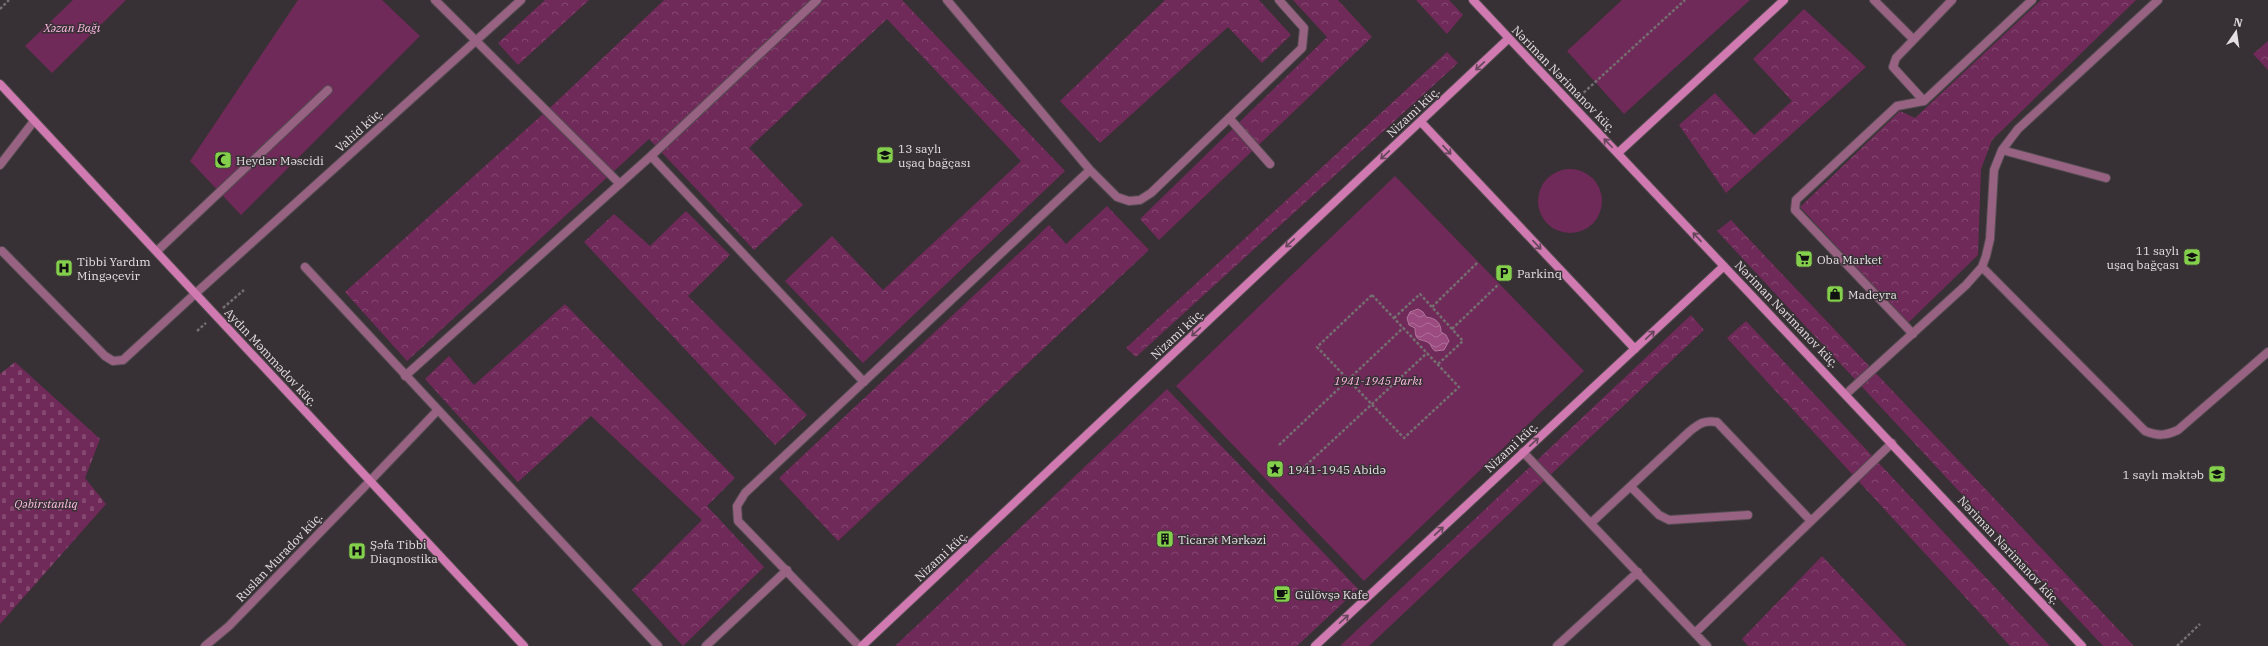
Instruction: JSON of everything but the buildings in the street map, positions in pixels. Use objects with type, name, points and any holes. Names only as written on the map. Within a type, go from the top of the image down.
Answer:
[{"type":"street","points":[[434,0],[620,184]]},
{"type":"street","name":"Vahid küç.","points":[[2,251],[106,356],[113,360],[123,360],[521,0]]},
{"type":"street","points":[[405,376],[651,156],[817,0]]},
{"type":"street","points":[[948,0],[1090,170],[1117,197],[1129,201],[1140,200],[1151,193],[1230,119],[1302,48],[1304,28],[1278,0]]},
{"type":"street","name":"Nəriman Nərimanov küç.","points":[[1473,0],[1508,39],[1846,394],[2082,646]]},
{"type":"street","points":[[1618,153],[1784,0]]},
{"type":"street","points":[[1874,0],[1913,39]]},
{"type":"street","points":[[1924,101],[1893,67],[1896,58],[1952,0]]},
{"type":"street","points":[[1913,334],[1795,210],[1796,200],[1897,106],[1924,101],[2032,0]]},
{"type":"street","points":[[1846,394],[1966,285],[1982,267],[1990,239],[1994,170],[2002,150],[2018,129],[2158,0]]},
{"type":"street","name":"Nizami küç.","points":[[862,646],[1508,39]]},
{"type":"street","name":"Aydın Məmmədov küç.","points":[[0,84],[158,251],[369,482],[524,646]]},
{"type":"street","points":[[158,251],[328,90]]},
{"type":"street","points":[[1230,119],[1270,164]]},
{"type":"street","points":[[0,165],[34,120]]},
{"type":"street","points":[[1421,122],[1635,349]]},
{"type":"street","points":[[2002,150],[2106,178]]},
{"type":"street","points":[[651,156],[864,382]]},
{"type":"street","points":[[859,646],[738,520],[737,506],[745,493],[1090,170]]},
{"type":"street","name":"Nizami küç.","points":[[1315,646],[1522,452],[1724,266]]},
{"type":"street","points":[[305,267],[658,646]]},
{"type":"street","points":[[1982,267],[2145,431],[2156,436],[2166,436],[2178,430],[2268,352]]},
{"type":"street","name":"Ruslan Muradov küç.","points":[[205,646],[229,626],[438,411]]},
{"type":"street","points":[[1591,523],[1700,423],[1717,422],[1812,521]]},
{"type":"street","points":[[1695,633],[1892,443]]},
{"type":"street","points":[[1522,452],[1707,646]]},
{"type":"street","points":[[1631,487],[1659,515],[1669,520],[1748,515]]},
{"type":"street","points":[[706,646],[787,570]]},
{"type":"street","points":[[1557,646],[1638,572]]},
{"type":"path","points":[[0,9],[9,0]]},
{"type":"path","points":[[1571,104],[1685,0]]},
{"type":"path","points":[[1432,307],[1478,262]]},
{"type":"path","points":[[1452,329],[1500,284]]},
{"type":"path","points":[[1394,318],[1420,294],[1463,340],[1437,365]]},
{"type":"path","points":[[1372,296],[1394,318],[1459,387],[1404,438],[1317,347],[1372,296]]},
{"type":"path","points":[[1279,445],[1403,328]]},
{"type":"path","points":[[1302,469],[1427,353]]},
{"type":"path","points":[[2177,646],[2200,624]]},
{"type":"green space","name":"Xəzan Bağı","points":[[73,0],[126,0],[52,73],[25,46]]},
{"type":"green space","points":[[298,0],[382,0],[420,36],[241,215],[190,161]]},
{"type":"green space","points":[[545,0],[589,0],[518,65],[498,43]]},
{"type":"green space","points":[[664,0],[902,0],[1065,171],[863,363],[785,281],[832,236],[883,290],[1021,161],[887,19],[749,148],[803,205],[754,250],[649,139],[407,361],[345,292],[554,104]]},
{"type":"green space","points":[[1165,0],[1259,0],[1291,35],[1262,63],[1228,27],[1100,143],[1060,101]]},
{"type":"green space","points":[[1293,0],[1338,0],[1372,37],[1159,240],[1140,219],[1327,37]]},
{"type":"green space","points":[[1416,0],[1449,0],[1463,15],[1447,34]]},
{"type":"green space","points":[[1622,0],[1750,0],[1624,114],[1567,51]]},
{"type":"green space","points":[[2041,0],[2136,0],[1992,140],[1981,169],[1978,255],[1908,323],[1800,207],[1900,111],[1915,118]]},
{"type":"green space","points":[[1804,9],[1866,67],[1726,193],[1679,125],[1715,93],[1754,135],[1792,101],[1753,59]]},
{"type":"green space","points":[[2268,41],[2268,70],[2253,54]]},
{"type":"green space","points":[[1447,52],[1458,63],[1136,357],[1126,348]]},
{"type":"green space","points":[[1570,169],[1588,174],[1593,178],[1597,183],[1602,201],[1597,219],[1593,224],[1588,228],[1570,233],[1552,228],[1547,224],[1543,219],[1538,201],[1543,183],[1547,178],[1552,174]]},
{"type":"green space","name":"1941-1945 Parkı","points":[[1395,176],[1584,371],[1364,581],[1176,386]]},
{"type":"green space","points":[[1107,206],[1149,250],[838,541],[779,478],[1049,225],[1066,244]]},
{"type":"green space","points":[[686,211],[730,255],[688,296],[807,415],[775,445],[584,242],[614,214],[650,246]]},
{"type":"green space","points":[[1731,220],[2134,646],[2103,646],[1717,231]]},
{"type":"green space","points":[[565,304],[735,478],[707,506],[764,567],[683,646],[632,590],[702,520],[591,416],[518,482],[425,379],[449,356],[474,385]]},
{"type":"green space","points":[[1691,315],[1704,330],[1369,646],[1340,646]]},
{"type":"green space","points":[[1746,321],[2050,646],[2010,646],[1727,338]]},
{"type":"green space","name":"Qəbirstanlıq","points":[[15,362],[100,439],[85,478],[106,504],[0,624],[0,374]]},
{"type":"green space","points":[[1167,389],[1358,589],[1297,646],[895,646]]},
{"type":"green space","points":[[1822,556],[1907,646],[1748,646],[1742,639]]},
{"type":"water","points":[[1418,309],[1423,312],[1426,317],[1433,318],[1439,324],[1441,332],[1446,335],[1449,341],[1444,350],[1435,351],[1429,343],[1417,338],[1415,328],[1409,325],[1407,318],[1410,312]]},
{"type":"place","name":"13 saylı uşaq bağçası","points":[[885,155]]},
{"type":"place","name":"Heydər Məscidi","points":[[223,160]]},
{"type":"place","name":"11 saylı uşaq bağçası","points":[[2192,257]]},
{"type":"place","name":"Oba Market","points":[[1804,259]]},
{"type":"place","name":"Tibbi Yardım Mingəçevir","points":[[64,268]]},
{"type":"place","name":"Parkinq","points":[[1504,273]]},
{"type":"place","name":"Madeyra","points":[[1835,294]]},
{"type":"place","name":"1941-1945 Abidə","points":[[1275,469]]},
{"type":"place","name":"1 saylı məktəb","points":[[2217,474]]},
{"type":"place","name":"Ticarət Mərkəzi","points":[[1165,539]]},
{"type":"place","name":"Şəfa Tibbi Diaqnostika","points":[[357,551]]},
{"type":"place","name":"Gülövşə Kafe","points":[[1282,594]]}]
